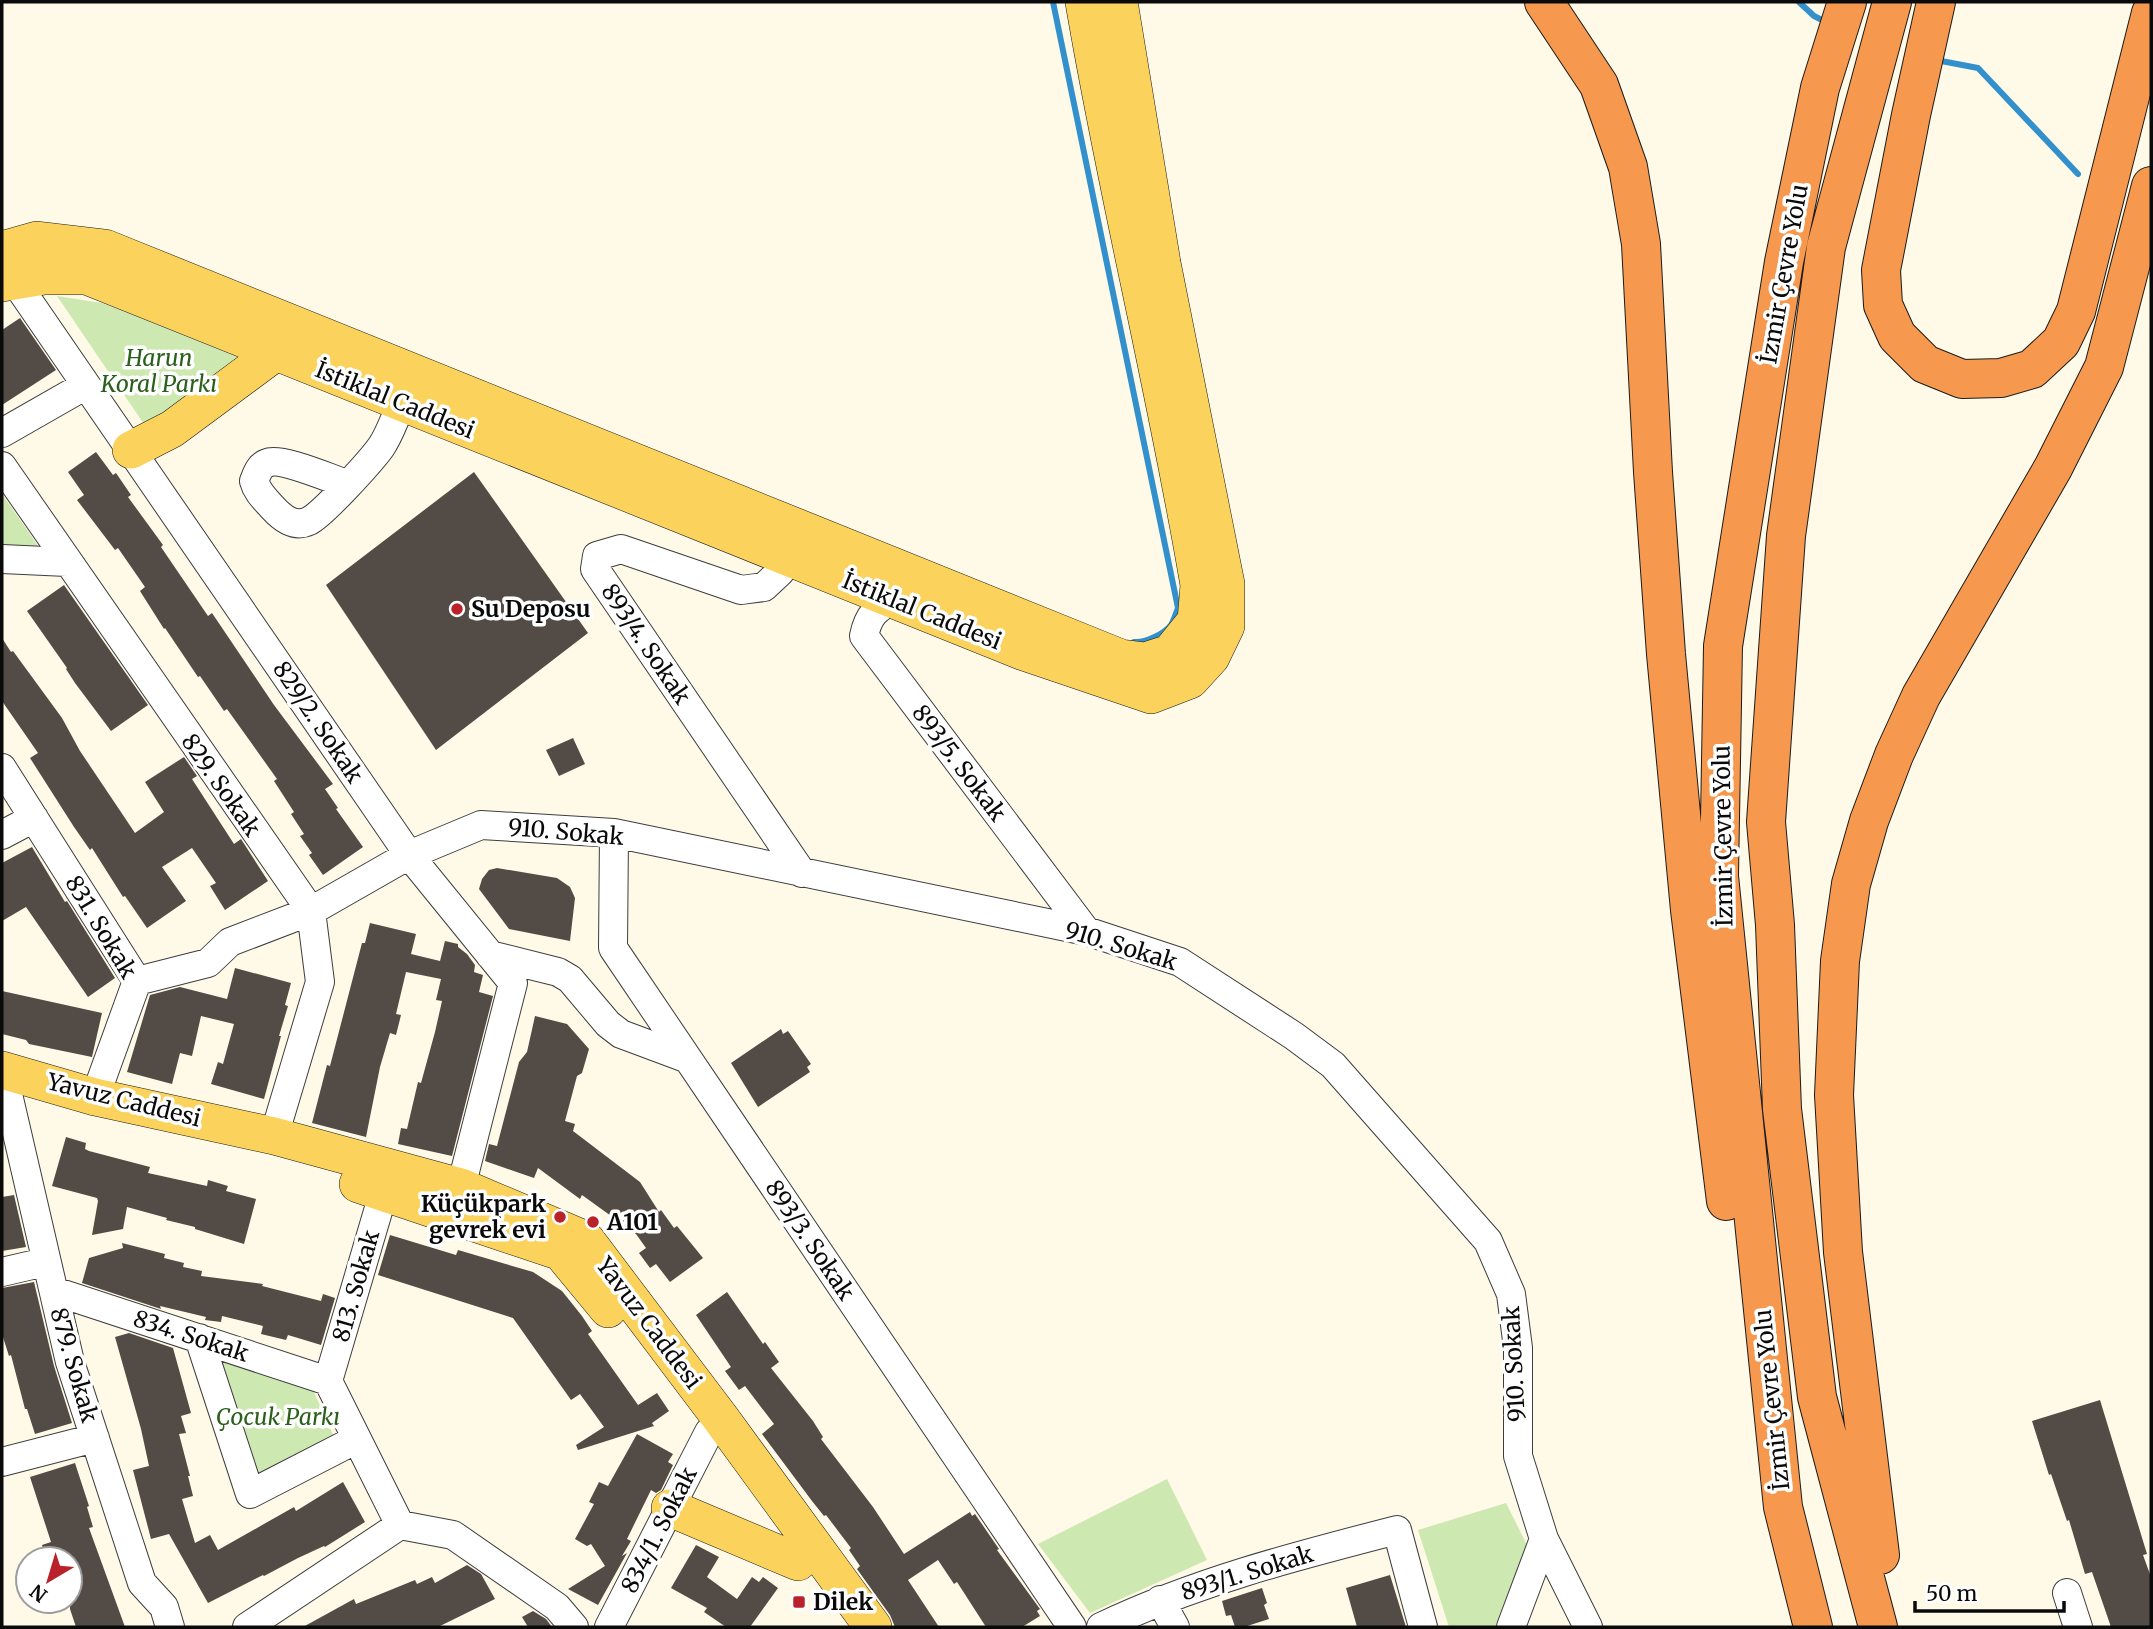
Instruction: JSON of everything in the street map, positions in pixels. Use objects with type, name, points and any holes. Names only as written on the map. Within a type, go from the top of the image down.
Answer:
[{"type":"highway","points":[[1544,2],[1600,85],[1628,167],[1641,244],[1666,654],[1691,923],[1714,1119],[1736,1272],[1783,1507]]},
{"type":"highway","name":"İzmir Çevre Yolu","points":[[1813,1627],[1783,1507],[1719,876],[1723,646],[1784,262],[1820,88],[1847,2]]},
{"type":"highway","name":"İzmir Çevre Yolu","points":[[1881,1627],[1817,1397],[1782,1110],[1775,925],[1766,822],[1786,536],[1826,247],[1892,2]]},
{"type":"highway","points":[[1936,2],[1881,270],[1883,305],[1897,336],[1924,364],[1962,379],[2001,378],[2032,369],[2061,342],[2076,311],[2151,13]]},
{"type":"highway","points":[[1881,1627],[1880,1555],[1843,1252],[1834,1095],[1840,961],[1851,884],[1869,821],[1921,696],[2053,468],[2104,367],[2151,186]]},
{"type":"main road","name":"İstiklal Caddesi","points":[[6,271],[37,240],[105,248],[1121,658],[1145,661],[1170,653],[1196,621],[1199,585],[1084,2]]},
{"type":"main road","name":"İstiklal Caddesi","points":[[6,271],[44,276],[87,276],[1024,652],[1151,695],[1190,680],[1210,657],[1226,626],[1226,584],[1162,263],[1119,2]]},
{"type":"main road","points":[[131,450],[172,429],[276,352]]},
{"type":"main road","name":"Yavuz Caddesi","points":[[4,1083],[95,1097],[274,1136],[461,1186],[586,1240],[715,1426],[798,1562],[843,1627]]},
{"type":"main road","name":"Yavuz Caddesi","points":[[4,1083],[384,1191],[561,1252],[715,1426],[873,1627]]},
{"type":"main road","points":[[670,1508],[798,1562]]},
{"type":"street","name":"829/2. Sokak","points":[[6,271],[408,855],[513,983],[461,1186]]},
{"type":"street","points":[[2,433],[86,385]]},
{"type":"street","points":[[347,484],[381,447],[402,403]]},
{"type":"street","name":"829. Sokak","points":[[2,466],[311,911],[320,982],[274,1136]]},
{"type":"street","name":"893/4. Sokak","points":[[782,555],[780,572],[764,587],[741,590],[621,549],[597,556],[595,569],[802,873]]},
{"type":"street","points":[[2,559],[67,562]]},
{"type":"street","name":"893/5. Sokak","points":[[895,600],[881,605],[867,619],[864,636],[1086,931]]},
{"type":"street","name":"831. Sokak","points":[[2,768],[137,981],[95,1097]]},
{"type":"street","points":[[2,835],[34,818]]},
{"type":"street","name":"910. Sokak","points":[[137,981],[208,963],[230,942],[311,911],[408,855],[481,825],[614,833],[1086,931],[1180,962],[1294,1036],[1333,1065],[1488,1241],[1511,1294],[1518,1348],[1518,1456],[1544,1539],[1588,1627]]},
{"type":"street","name":"893/3. Sokak","points":[[614,833],[613,948],[1072,1627]]},
{"type":"street","points":[[490,955],[558,972],[570,979],[608,1024],[621,1034],[688,1059]]},
{"type":"street","name":"879. Sokak","points":[[4,1083],[70,1363],[142,1583],[167,1617],[184,1627]]},
{"type":"street","name":"813. Sokak","points":[[328,1381],[384,1191]]},
{"type":"street","points":[[2,1272],[45,1262]]},
{"type":"street","name":"834. Sokak","points":[[54,1291],[328,1381]]},
{"type":"street","points":[[199,1339],[250,1494],[357,1439]]},
{"type":"street","points":[[328,1381],[400,1525]]},
{"type":"street","name":"834/1. Sokak","points":[[609,1627],[715,1426]]},
{"type":"street","points":[[2,1462],[95,1438]]},
{"type":"street","points":[[247,1627],[400,1525],[453,1535],[557,1607],[574,1627]]},
{"type":"street","name":"893/1. Sokak","points":[[1101,1627],[1160,1600],[1278,1560],[1397,1530],[1423,1627]]},
{"type":"street","points":[[1511,1627],[1544,1539]]},
{"type":"street","points":[[2067,1593],[2078,1627]]},
{"type":"street","points":[[1160,1600],[1175,1627]]},
{"type":"green space","name":"Harun Koral Parkı","points":[[57,296],[102,303],[252,361],[148,430]]},
{"type":"green space","points":[[2,494],[39,547],[2,546]]},
{"type":"green space","name":"Çocuk Parkı","points":[[217,1357],[310,1383],[334,1437],[251,1478]]},
{"type":"green space","points":[[1167,1479],[1207,1560],[1090,1613],[1038,1544]]},
{"type":"green space","points":[[1506,1503],[1527,1545],[1495,1627],[1449,1627],[1418,1530]]},
{"type":"building","points":[[20,318],[56,370],[2,405],[2,330]]},
{"type":"building","points":[[96,452],[113,475],[116,473],[131,495],[128,497],[163,545],[161,547],[208,616],[212,613],[274,705],[333,784],[325,789],[363,847],[323,875],[309,855],[312,853],[300,836],[304,834],[291,814],[294,812],[274,781],[277,779],[227,709],[224,711],[164,629],[140,591],[145,587],[118,548],[115,550],[77,500],[84,495],[68,472]]},
{"type":"building","name":"Su Deposu","points":[[474,472],[588,633],[436,750],[326,585]]},
{"type":"building","points":[[64,585],[148,705],[111,731],[27,611]]},
{"type":"building","points":[[2,638],[62,718],[80,751],[135,833],[164,812],[145,782],[184,757],[197,776],[192,779],[234,844],[241,839],[268,881],[225,910],[210,886],[216,883],[192,848],[162,867],[186,901],[147,928],[125,896],[123,897],[92,848],[90,850],[74,827],[30,758],[38,753],[2,701]]},
{"type":"building","points":[[573,738],[585,764],[559,776],[546,750]]},
{"type":"building","points":[[32,847],[115,978],[88,997],[26,907],[2,921],[2,863]]},
{"type":"building","points":[[497,868],[557,878],[570,887],[575,898],[570,941],[509,929],[479,889],[489,870]]},
{"type":"building","points":[[370,923],[416,934],[411,954],[440,961],[445,941],[458,944],[475,965],[474,972],[483,975],[479,992],[493,996],[452,1156],[398,1144],[401,1128],[407,1129],[418,1082],[421,1083],[435,1032],[442,1001],[436,1000],[441,979],[406,972],[396,1014],[401,1015],[396,1035],[390,1033],[380,1067],[366,1137],[312,1123],[362,943],[365,943]]},
{"type":"building","points":[[235,968],[291,983],[285,1005],[288,1006],[264,1099],[211,1084],[218,1062],[223,1064],[234,1024],[201,1016],[192,1056],[180,1053],[172,1084],[127,1072],[150,995],[180,987],[227,999]]},
{"type":"building","points":[[2,991],[102,1013],[92,1057],[29,1044],[26,1040],[2,1034]]},
{"type":"building","points":[[535,1016],[567,1024],[589,1049],[582,1073],[577,1076],[565,1121],[575,1124],[573,1131],[640,1182],[659,1212],[661,1210],[674,1228],[677,1226],[703,1258],[670,1282],[656,1264],[650,1268],[639,1253],[646,1248],[636,1234],[582,1195],[580,1199],[538,1168],[534,1178],[485,1161],[489,1144],[497,1146],[519,1062],[527,1052]]},
{"type":"building","points":[[781,1029],[783,1034],[788,1031],[811,1064],[807,1067],[810,1072],[758,1107],[731,1063]]},
{"type":"building","points":[[66,1137],[86,1143],[85,1149],[89,1151],[150,1167],[148,1173],[207,1186],[208,1180],[228,1186],[226,1191],[256,1199],[244,1244],[127,1207],[123,1229],[92,1235],[97,1198],[52,1186]]},
{"type":"building","points":[[14,1195],[26,1247],[2,1251],[2,1197]]},
{"type":"building","points":[[390,1235],[456,1255],[458,1250],[533,1272],[562,1291],[582,1316],[592,1331],[588,1334],[638,1405],[657,1393],[669,1411],[652,1423],[654,1426],[578,1450],[576,1445],[604,1427],[580,1394],[571,1400],[513,1318],[378,1275]]},
{"type":"building","points":[[122,1243],[165,1254],[164,1258],[184,1263],[183,1267],[202,1271],[201,1276],[263,1284],[262,1286],[321,1301],[323,1294],[335,1298],[321,1345],[288,1335],[286,1340],[261,1334],[263,1326],[222,1316],[221,1322],[205,1320],[206,1317],[160,1306],[161,1309],[82,1283],[89,1258],[123,1248]]},
{"type":"building","points":[[34,1282],[54,1366],[72,1423],[35,1434],[2,1334],[2,1288]]},
{"type":"building","points":[[727,1292],[763,1344],[765,1342],[779,1362],[771,1368],[813,1421],[823,1437],[821,1439],[873,1507],[904,1554],[970,1512],[972,1516],[975,1514],[999,1549],[997,1550],[1040,1609],[1037,1611],[1040,1616],[1022,1627],[986,1627],[957,1582],[954,1584],[938,1560],[908,1580],[939,1627],[895,1627],[890,1615],[857,1569],[860,1566],[849,1550],[851,1548],[762,1434],[774,1424],[745,1386],[739,1390],[725,1371],[731,1367],[696,1315]]},
{"type":"building","points":[[129,1333],[173,1348],[191,1413],[181,1416],[186,1433],[179,1434],[193,1496],[182,1499],[195,1543],[210,1535],[218,1550],[294,1507],[296,1511],[343,1482],[365,1522],[325,1547],[208,1603],[169,1534],[151,1539],[133,1470],[149,1466],[115,1337]]},
{"type":"building","points":[[2100,1400],[2147,1554],[2143,1555],[2151,1577],[2151,1627],[2111,1627],[2092,1572],[2085,1574],[2069,1520],[2067,1521],[2051,1474],[2049,1475],[2032,1421]]},
{"type":"building","points":[[637,1434],[673,1454],[668,1462],[673,1465],[661,1490],[656,1493],[651,1490],[627,1539],[631,1541],[622,1556],[627,1553],[598,1605],[568,1589],[605,1566],[591,1544],[587,1546],[575,1539],[594,1504],[589,1502],[599,1482],[608,1486]]},
{"type":"building","points":[[75,1463],[89,1506],[87,1507],[93,1527],[89,1528],[125,1627],[76,1627],[72,1615],[84,1615],[84,1545],[42,1545],[51,1542],[30,1477]]},
{"type":"building","points":[[696,1545],[719,1557],[707,1577],[737,1599],[752,1577],[759,1582],[763,1577],[778,1588],[750,1627],[726,1627],[704,1612],[707,1608],[671,1588]]},
{"type":"building","points":[[467,1565],[481,1574],[495,1599],[438,1627],[303,1627],[354,1599],[356,1604],[415,1580],[417,1584],[432,1577],[435,1583]]},
{"type":"building","points":[[1390,1575],[1406,1627],[1357,1627],[1346,1588]]},
{"type":"building","points":[[1262,1588],[1269,1619],[1235,1627],[1231,1615],[1226,1616],[1222,1601]]},
{"type":"building","points":[[533,1611],[546,1619],[552,1627],[528,1627],[522,1617]]},
{"type":"waterway","points":[[1053,2],[1178,608],[1171,625],[1164,632],[1134,642]]},
{"type":"waterway","points":[[1799,2],[1814,16],[1828,23]]},
{"type":"waterway","points":[[1936,60],[1978,68],[2078,174]]},
{"type":"place","name":"Su Deposu","points":[[457,609]]},
{"type":"place","name":"Küçükpark gevrek evi","points":[[560,1217]]},
{"type":"place","name":"A101","points":[[593,1222]]},
{"type":"place","name":"Dilek","points":[[799,1602]]}]
